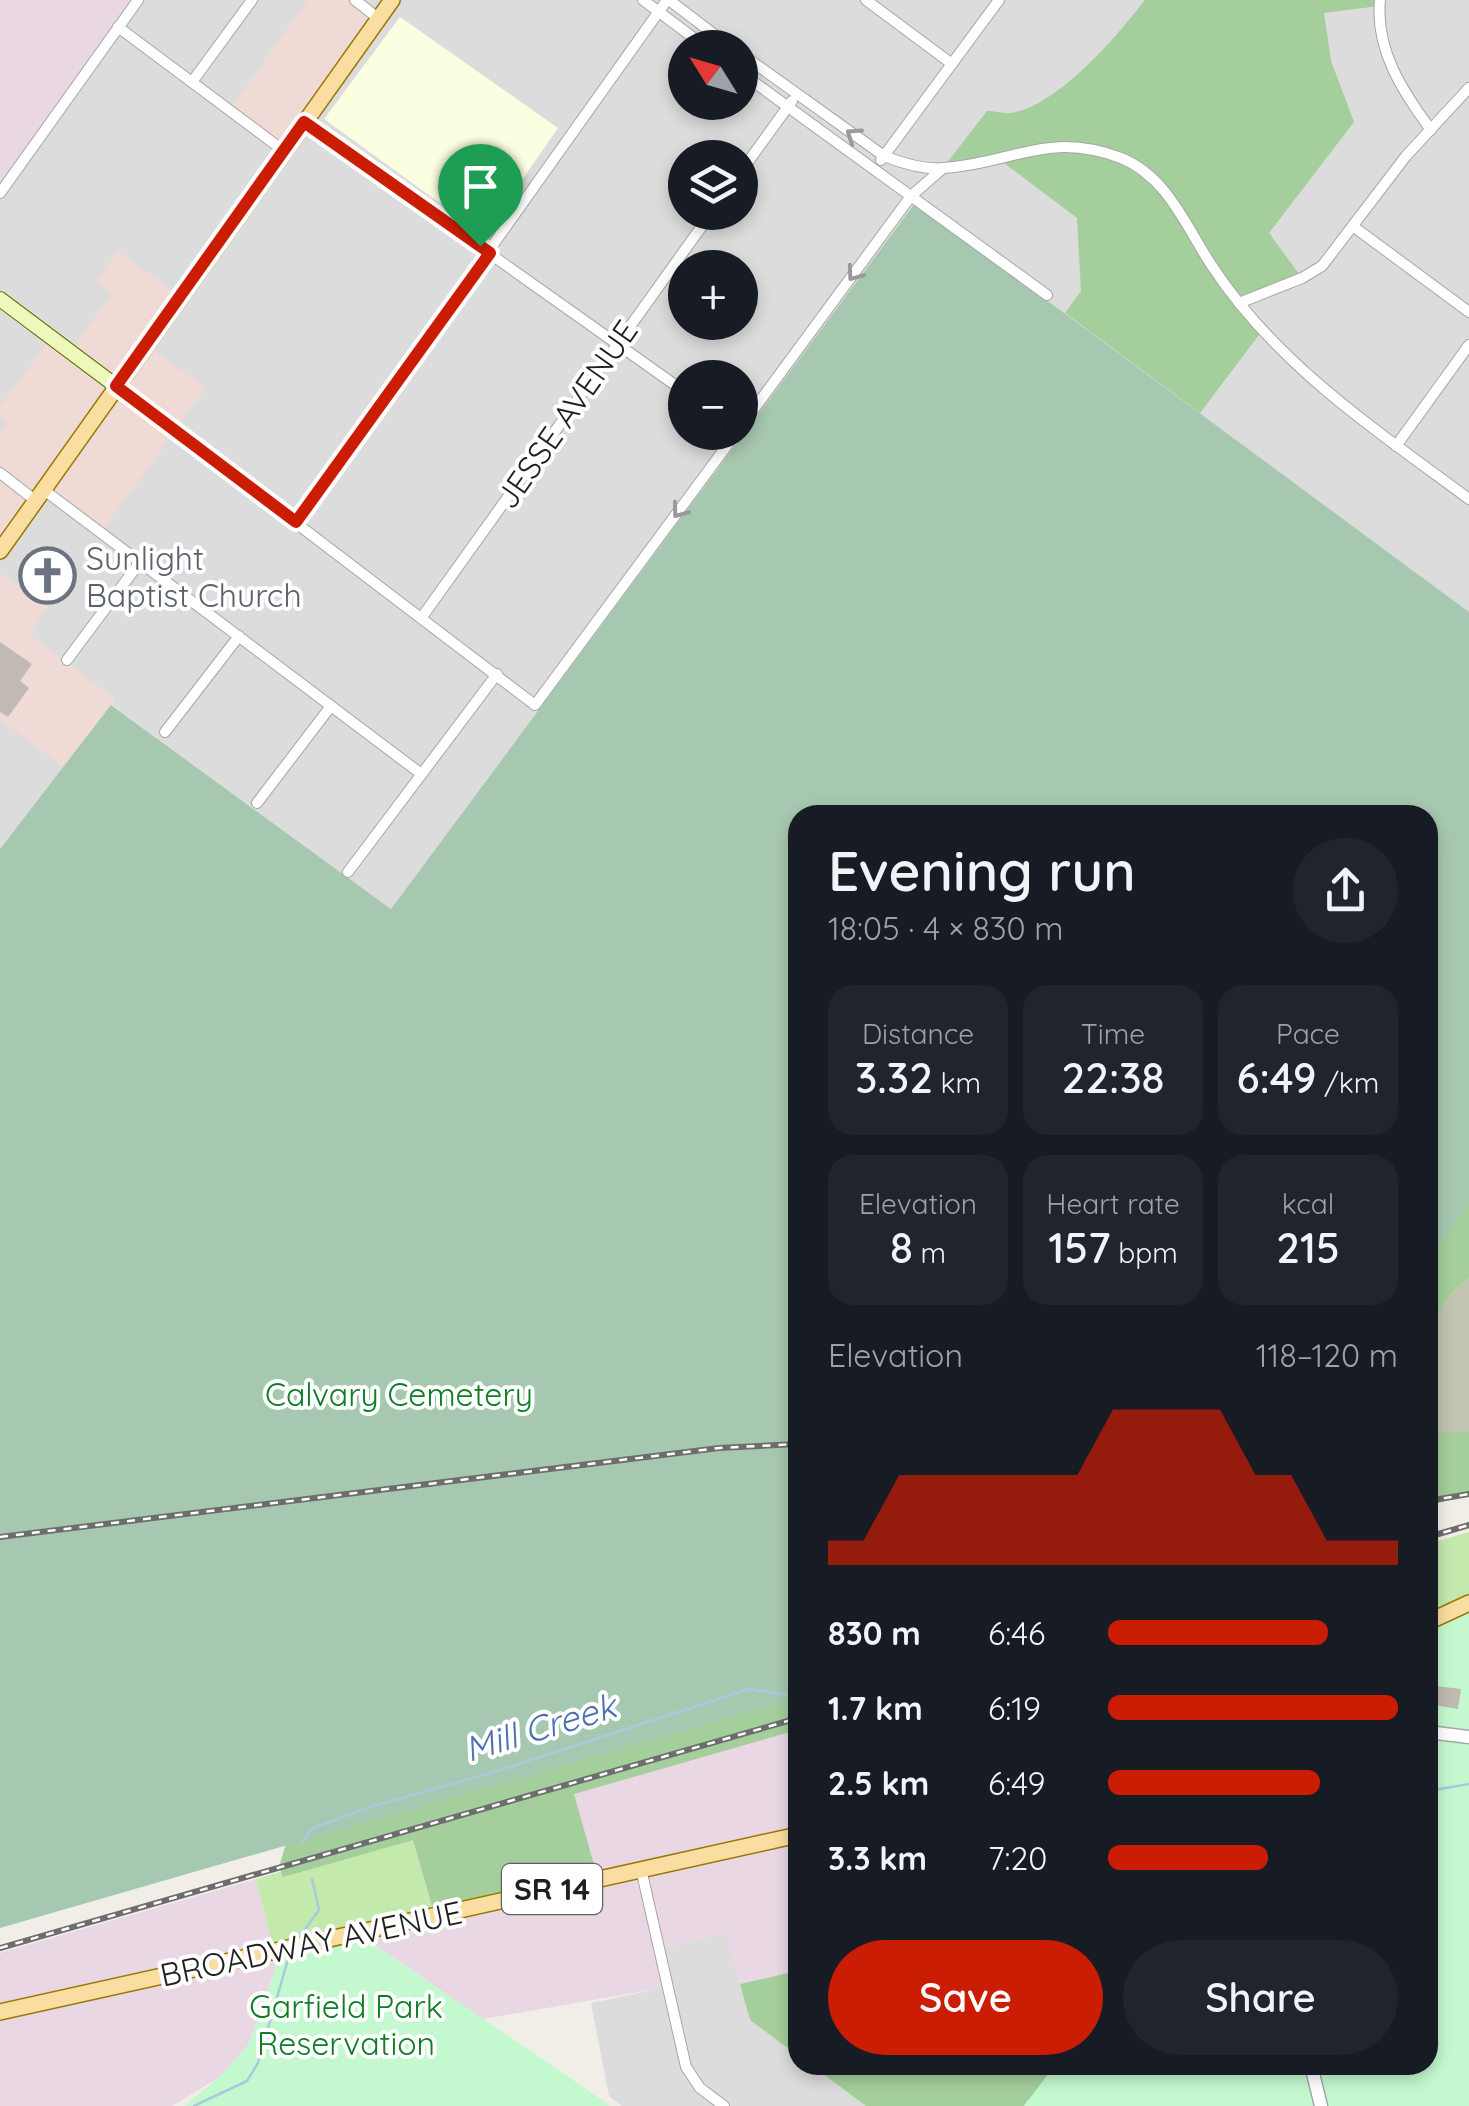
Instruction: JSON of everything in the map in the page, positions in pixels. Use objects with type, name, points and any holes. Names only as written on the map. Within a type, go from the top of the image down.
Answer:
[{"type":"main road","points":[[0,550],[392,0]]},
{"type":"main road","points":[[0,299],[116,386]]},
{"type":"main road","points":[[1438,1617],[1469,1602]]},
{"type":"main road","name":"BROADWAY AVENUE","points":[[0,2012],[788,1837]]},
{"type":"street","points":[[0,193],[138,0]]},
{"type":"street","points":[[192,82],[252,0]]},
{"type":"street","points":[[354,0],[379,18]]},
{"type":"street","points":[[643,0],[684,30]]},
{"type":"street","points":[[296,522],[658,11],[668,0],[708,30]]},
{"type":"street","points":[[866,0],[952,64]]},
{"type":"street","points":[[874,170],[999,0]]},
{"type":"street","points":[[1380,0],[1386,52],[1400,88],[1431,130]]},
{"type":"street","points":[[118,26],[284,152]]},
{"type":"street","points":[[758,68],[884,156],[942,169],[1044,146],[1082,148],[1142,168],[1179,209],[1212,266],[1272,343],[1396,446],[1469,499]]},
{"type":"street","points":[[758,85],[1047,295]]},
{"type":"street","points":[[1239,303],[1322,266],[1406,156],[1469,88]]},
{"type":"street","points":[[758,148],[796,96]]},
{"type":"street","points":[[304,122],[668,380]]},
{"type":"street","points":[[758,403],[912,196],[942,169]]},
{"type":"street","points":[[1354,227],[1469,312]]},
{"type":"street","name":"JESSE AVENUE","points":[[422,617],[699,230]]},
{"type":"street","points":[[1396,446],[1469,345]]},
{"type":"street","points":[[116,386],[535,706],[723,450]]},
{"type":"street","points":[[0,473],[140,562],[420,772]]},
{"type":"street","points":[[67,660],[140,562]]},
{"type":"street","points":[[166,732],[238,636]]},
{"type":"street","points":[[348,872],[497,674]]},
{"type":"street","points":[[256,803],[331,706]]},
{"type":"street","points":[[1438,1733],[1469,1737]]},
{"type":"street","points":[[641,1869],[686,2068],[700,2088],[724,2106]]},
{"type":"street","points":[[1313,2075],[1321,2106]]},
{"type":"shaded area","points":[[0,0],[138,0],[0,193]]},
{"type":"shaded area","points":[[128,0],[1469,0],[1469,612],[915,203],[758,415],[758,360],[668,360],[668,450],[732,450],[391,909],[112,705],[0,849],[0,179]]},
{"type":"shaded area","points":[[308,0],[355,0],[379,19],[284,151],[229,110]]},
{"type":"shaded area","points":[[400,17],[558,128],[484,235],[324,119]]},
{"type":"shaded area","points":[[118,251],[181,297],[146,345],[206,388],[101,532],[44,490],[0,551],[0,433],[8,422],[0,416],[0,407],[51,338],[70,351],[112,294],[96,281]]},
{"type":"shaded area","points":[[0,572],[48,607],[29,634],[116,699],[63,767],[0,719]]},
{"type":"shaded area","points":[[1469,1278],[1469,1432],[1438,1432],[1438,1313]]},
{"type":"shaded area","points":[[788,1727],[788,1973],[740,1984],[726,1934],[659,1949],[668,1987],[483,2019],[357,1933],[411,1835]]},
{"type":"shaded area","points":[[256,1879],[277,1963],[249,2044],[220,2077],[172,2106],[0,2106],[0,1953]]},
{"type":"shaded area","points":[[727,1933],[750,2020],[788,2048],[788,2075],[824,2075],[866,2106],[622,2106],[609,2096],[591,2003],[667,1987],[659,1949]]},
{"type":"green space","points":[[1145,0],[1380,0],[1379,6],[1324,13],[1331,61],[1354,122],[1269,233],[1302,278],[1240,303],[1262,331],[1200,413],[1065,313],[1081,291],[1077,218],[996,157],[942,169],[987,111],[1011,113],[1029,108],[1067,84]]},
{"type":"green space","name":"Calvary Cemetery","points":[[915,203],[1469,612],[1469,1203],[1438,1249],[1438,805],[788,805],[788,1701],[0,1928],[0,849],[111,705],[391,909],[732,450],[758,450],[758,415]]},
{"type":"green space","points":[[1469,1180],[1469,1278],[1438,1313],[1438,1223]]},
{"type":"green space","points":[[1438,1432],[1469,1432],[1469,1494],[1438,1503]]},
{"type":"green space","points":[[1469,1532],[1469,1603],[1438,1617],[1438,1541]]},
{"type":"green space","points":[[1469,1596],[1469,2106],[1024,2106],[1047,2075],[1438,2075],[1438,1613]]},
{"type":"green space","points":[[788,1638],[788,1733],[574,1794],[598,1879],[435,1916],[413,1840],[283,1877],[279,1867],[298,1803]]},
{"type":"green space","points":[[411,1835],[435,1916],[274,1951],[256,1879]]},
{"type":"green space","name":"Garfield Park Reservation","points":[[357,1933],[611,2106],[184,2106],[220,2077],[249,2044],[282,1949]]},
{"type":"green space","points":[[788,1973],[788,2048],[750,2020],[740,1984]]},
{"type":"green space","points":[[824,2075],[1135,2075],[1028,2100],[1024,2106],[866,2106]]},
{"type":"building","points":[[0,642],[32,664],[20,681],[29,688],[8,717],[0,712]]},
{"type":"building","points":[[1438,1686],[1461,1689],[1458,1709],[1438,1706]]},
{"type":"waterway","name":"Mill Creek","points":[[302,1843],[311,1829],[367,1808],[494,1772],[749,1689],[788,1695]]},
{"type":"waterway","name":"Mill Creek","points":[[1438,1789],[1469,1784]]},
{"type":"waterway","name":"Mill Creek","points":[[297,1940],[319,1910],[312,1879]]},
{"type":"waterway","name":"Mill Creek","points":[[194,2106],[247,2081],[258,2063],[289,1956]]},
{"type":"railway","points":[[0,1537],[719,1448],[788,1445]]},
{"type":"railway","points":[[1438,1499],[1469,1494]]},
{"type":"railway","points":[[1438,1534],[1469,1525]]},
{"type":"railway","points":[[0,1948],[788,1721]]},
{"type":"place","name":"Sunlight Baptist Church","points":[[47,576]]},
{"type":"route","points":[[304,122],[480,246],[490,253],[296,522],[116,386],[304,122]]}]
